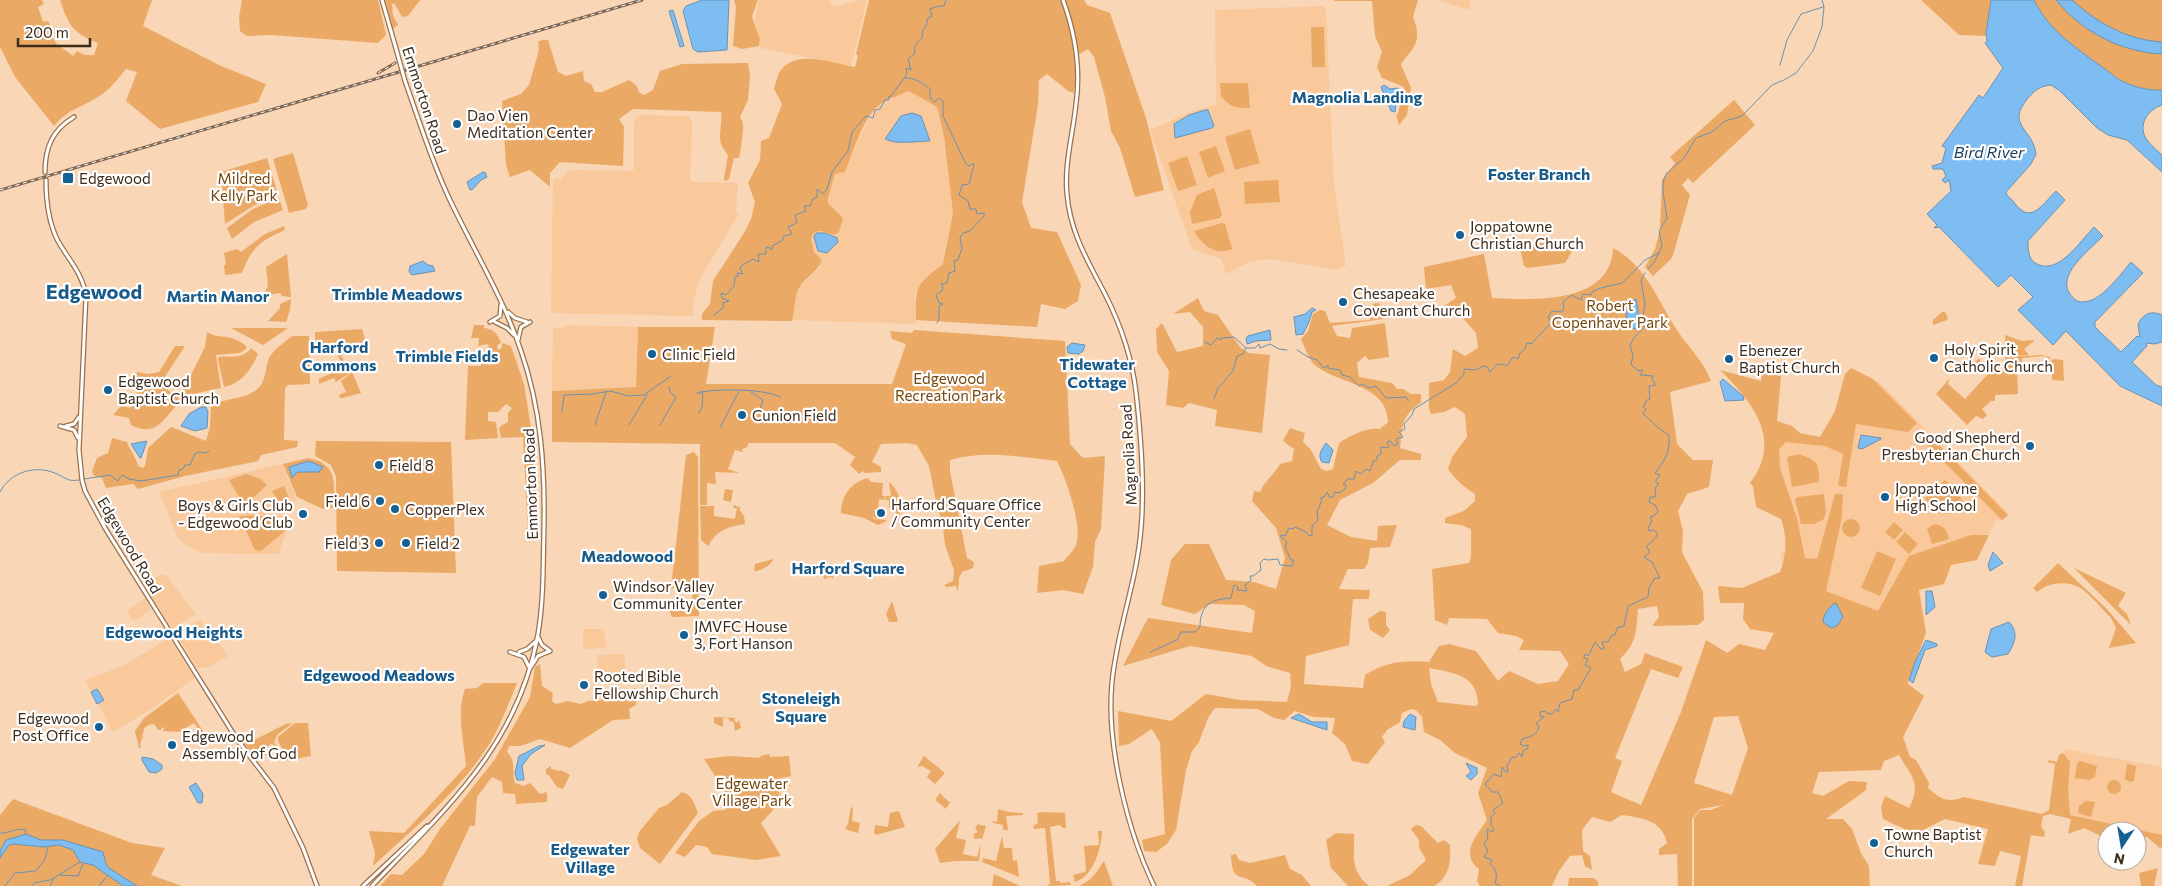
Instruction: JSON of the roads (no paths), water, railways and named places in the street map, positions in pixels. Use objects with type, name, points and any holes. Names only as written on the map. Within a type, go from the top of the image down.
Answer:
[{"type":"main road","name":"Emmorton Road","points":[[372,886],[468,784],[492,752],[512,716],[529,670],[537,638],[543,583],[543,459],[536,406],[518,344],[504,308],[441,180],[423,134],[405,81],[382,0]]},
{"type":"main road","name":"Magnolia Road","points":[[1063,0],[1073,31],[1078,75],[1077,103],[1066,171],[1068,206],[1078,242],[1122,333],[1135,389],[1142,496],[1141,529],[1136,564],[1112,676],[1111,718],[1115,751],[1134,836],[1154,886]]},
{"type":"main road","points":[[45,172],[46,156],[53,137],[61,125],[74,117]]},
{"type":"main road","name":"Edgewood Road","points":[[46,180],[47,209],[53,230],[81,278],[86,292],[79,443],[82,480],[94,510],[233,733],[274,788],[313,870],[317,886]]},
{"type":"main road","points":[[490,322],[500,316],[501,302]]},
{"type":"main road","points":[[504,308],[513,317],[528,322],[519,330],[518,344]]},
{"type":"main road","points":[[495,322],[507,328],[516,338]]},
{"type":"main road","points":[[66,426],[75,423],[81,414]]},
{"type":"main road","points":[[60,426],[74,430],[78,435],[79,443]]},
{"type":"main road","points":[[519,652],[527,649],[537,638],[542,646],[550,651],[538,656],[529,670]]},
{"type":"main road","points":[[510,652],[526,659],[529,670]]},
{"type":"main road","name":"Emmorton Road","points":[[363,886],[437,818]]},
{"type":"water","points":[[702,0],[729,0],[727,50],[698,52],[693,49],[683,11],[686,6]]},
{"type":"water","name":"Bird River","points":[[1991,0],[2034,0],[2041,13],[2060,34],[2118,79],[2139,88],[2162,90],[2162,105],[2148,115],[2143,124],[2143,129],[2144,135],[2149,142],[2162,155],[2162,172],[2127,140],[2108,135],[2097,128],[2060,91],[2051,85],[2038,89],[2028,98],[2019,115],[2022,127],[2034,145],[2036,154],[2031,164],[2006,192],[2019,208],[2030,213],[2040,207],[2056,191],[2065,200],[2028,241],[2028,250],[2035,263],[2044,266],[2060,261],[2094,227],[2103,236],[2081,258],[2069,275],[2067,284],[2069,293],[2077,301],[2085,302],[2100,295],[2131,262],[2143,273],[2095,322],[2095,327],[2121,352],[2137,336],[2140,337],[2138,324],[2142,318],[2151,313],[2162,315],[2162,342],[2155,344],[2146,343],[2147,346],[2132,362],[2156,385],[2162,387],[2162,406],[2120,386],[2066,331],[2053,345],[2018,310],[2033,297],[2011,275],[1998,287],[1939,227],[1934,228],[1937,225],[1927,214],[1951,191],[1949,180],[1945,183],[1942,180],[1946,176],[1943,169],[1933,169],[1932,166],[1942,163],[1946,148],[1942,146],[1979,95],[1983,98],[2003,68],[1985,43],[1987,41],[1986,33]]},
{"type":"water","points":[[2056,0],[2072,0],[2102,23],[2125,34],[2149,41],[2162,42],[2162,54],[2132,49],[2103,38],[2078,22]]},
{"type":"water","points":[[673,10],[684,46],[680,47],[669,11]]},
{"type":"water","points":[[1384,85],[1390,89],[1398,88],[1395,112],[1391,111],[1381,87]]},
{"type":"water","points":[[1208,110],[1214,126],[1212,128],[1175,138],[1174,124],[1189,115]]},
{"type":"water","points":[[912,113],[921,116],[930,141],[901,142],[885,139],[901,116]]},
{"type":"water","points":[[485,172],[487,177],[470,190],[467,182]]},
{"type":"water","points":[[816,233],[825,233],[837,238],[838,242],[827,253],[818,251],[814,237]]},
{"type":"water","points":[[423,261],[433,266],[435,271],[412,275],[409,272],[410,266]]},
{"type":"water","points":[[1636,299],[1639,317],[1637,329],[1627,327],[1626,315],[1627,308]]},
{"type":"water","points":[[1312,308],[1316,310],[1312,312],[1303,334],[1296,335],[1294,317],[1305,314]]},
{"type":"water","points":[[1270,330],[1271,340],[1247,344],[1246,338],[1248,336]]},
{"type":"water","points":[[1072,343],[1085,345],[1083,351],[1079,354],[1068,353],[1067,347]]},
{"type":"water","points":[[1723,379],[1743,396],[1744,400],[1725,401],[1720,382]]},
{"type":"water","points":[[201,407],[206,407],[208,412],[207,428],[195,431],[181,426],[189,414]]},
{"type":"water","points":[[1861,435],[1881,439],[1862,449],[1858,448]]},
{"type":"water","points":[[147,441],[141,458],[140,458],[131,444]]},
{"type":"water","points":[[1326,443],[1333,450],[1329,463],[1322,462],[1320,457]]},
{"type":"water","points":[[309,461],[323,467],[319,472],[297,472],[292,478],[289,467]]},
{"type":"water","points":[[1993,552],[2003,563],[1990,571],[1988,565]]},
{"type":"water","points":[[1926,591],[1932,591],[1935,607],[1926,615]]},
{"type":"water","points":[[1836,603],[1843,617],[1837,626],[1831,628],[1823,622],[1823,619],[1829,608]]},
{"type":"water","points":[[2009,622],[2015,634],[2013,646],[2008,654],[1992,657],[1985,652],[1991,629]]},
{"type":"water","points":[[1926,640],[1937,644],[1937,646],[1925,650],[1913,683],[1909,680],[1915,662]]},
{"type":"water","points":[[97,689],[104,700],[97,704],[91,692]]},
{"type":"water","points":[[1299,714],[1312,722],[1327,722],[1327,730],[1291,718]]},
{"type":"water","points":[[1410,714],[1416,717],[1415,730],[1403,727],[1404,721]]},
{"type":"water","points":[[545,745],[531,754],[522,766],[524,780],[517,780],[515,773],[519,756]]},
{"type":"water","points":[[142,757],[153,759],[162,765],[162,769],[156,773],[149,772]]},
{"type":"water","points":[[1466,763],[1477,768],[1477,774],[1471,780],[1466,776],[1471,772]]},
{"type":"water","points":[[196,783],[203,794],[202,803],[198,803],[189,787]]},
{"type":"water","points":[[26,834],[41,840],[63,840],[103,852],[109,868],[137,886],[123,886],[93,865],[80,862],[73,850],[59,845],[43,847],[9,845],[0,858],[0,851],[6,840]]},
{"type":"waterway","points":[[714,315],[723,308],[723,303],[729,301],[722,298],[721,293],[726,295],[734,286],[735,277],[739,276],[737,273],[743,274],[740,269],[741,266],[753,259],[759,262],[758,254],[766,254],[766,247],[772,250],[772,246],[782,241],[784,236],[792,234],[788,227],[797,223],[795,215],[806,211],[804,206],[810,206],[813,199],[817,197],[817,189],[823,194],[827,189],[832,172],[848,151],[852,132],[866,116],[873,118],[875,110],[880,109],[885,100],[889,100],[888,97],[891,96],[907,74],[906,68],[911,70],[908,59],[915,53],[915,46],[922,38],[927,19],[932,16],[930,9],[944,6],[946,0]]},
{"type":"waterway","name":"Foster Branch","points":[[1648,269],[1655,261],[1662,246],[1659,231],[1667,218],[1663,192],[1663,182],[1666,174],[1684,158],[1696,138],[1712,132],[1725,121],[1742,116],[1772,85],[1796,73],[1813,51],[1822,27],[1824,7],[1822,0]]},
{"type":"waterway","points":[[1780,65],[1787,40],[1801,14],[1823,7]]},
{"type":"waterway","points":[[905,78],[915,79],[930,89],[930,98],[935,102],[939,98],[943,101],[943,116],[966,164],[970,166],[973,163],[974,165],[969,184],[962,185],[959,195],[968,201],[970,209],[976,209],[977,214],[984,213],[984,216],[970,231],[963,233],[960,238],[962,248],[958,260],[954,261],[955,271],[949,273],[947,283],[941,284],[943,287],[942,291],[936,295],[939,303],[943,304],[939,306],[939,319],[937,323]]},
{"type":"waterway","points":[[1150,652],[1177,640],[1181,632],[1195,632],[1200,627],[1202,613],[1205,608],[1212,602],[1231,598],[1234,585],[1238,587],[1237,590],[1247,591],[1245,585],[1251,580],[1250,576],[1261,570],[1260,563],[1264,559],[1278,559],[1280,565],[1292,566],[1294,560],[1291,560],[1285,547],[1287,542],[1281,535],[1285,536],[1289,528],[1293,529],[1295,527],[1306,532],[1309,536],[1312,535],[1312,526],[1318,520],[1317,512],[1322,500],[1320,498],[1324,497],[1327,492],[1330,498],[1334,496],[1334,492],[1339,493],[1345,489],[1346,485],[1343,484],[1348,479],[1354,479],[1356,471],[1361,474],[1366,469],[1370,471],[1373,461],[1377,460],[1377,456],[1381,454],[1381,447],[1388,448],[1387,442],[1390,441],[1394,446],[1398,444],[1396,439],[1403,437],[1399,432],[1405,429],[1404,424],[1412,415],[1414,409],[1456,383],[1464,374],[1464,369],[1476,370],[1483,366],[1487,367],[1490,372],[1496,365],[1502,364],[1507,366],[1513,357],[1518,359],[1527,343],[1531,344],[1551,323],[1548,317],[1552,311],[1562,312],[1564,308],[1563,302],[1572,295],[1581,300],[1583,294],[1591,295],[1593,291],[1622,283],[1645,260],[1659,253]]},
{"type":"waterway","name":"Foster Branch","points":[[1500,886],[1495,883],[1496,872],[1490,864],[1492,860],[1484,857],[1488,851],[1484,843],[1488,839],[1487,829],[1492,832],[1494,829],[1491,825],[1491,817],[1495,813],[1493,810],[1503,803],[1498,792],[1492,792],[1485,784],[1494,774],[1501,777],[1502,767],[1508,772],[1507,766],[1512,757],[1515,758],[1519,753],[1522,757],[1523,751],[1528,748],[1528,745],[1520,744],[1522,739],[1532,736],[1538,730],[1539,727],[1536,723],[1544,717],[1540,716],[1540,712],[1545,711],[1552,714],[1556,709],[1558,712],[1560,703],[1572,699],[1574,690],[1578,690],[1591,668],[1585,665],[1588,659],[1584,658],[1584,655],[1589,655],[1595,642],[1601,649],[1604,649],[1602,642],[1608,642],[1612,635],[1615,635],[1617,628],[1624,626],[1628,606],[1648,597],[1649,588],[1655,578],[1660,578],[1652,562],[1644,557],[1649,553],[1646,547],[1657,536],[1657,533],[1653,530],[1649,531],[1648,528],[1652,521],[1650,517],[1658,511],[1655,505],[1649,502],[1650,497],[1656,497],[1655,488],[1659,484],[1656,483],[1656,480],[1660,475],[1655,473],[1666,456],[1669,447],[1669,435],[1643,414],[1646,409],[1643,407],[1647,400],[1650,399],[1649,386],[1656,385],[1652,379],[1653,376],[1640,375],[1643,370],[1638,371],[1631,364],[1633,355],[1630,345],[1647,324],[1643,316],[1645,304],[1641,280],[1645,273]]},
{"type":"waterway","points":[[1205,342],[1211,345],[1217,338],[1221,340],[1221,338],[1234,337],[1246,348],[1255,348],[1259,344],[1260,348],[1270,344],[1279,349],[1287,350]]},
{"type":"waterway","points":[[1214,399],[1218,388],[1233,371],[1237,356],[1243,354],[1246,348]]},
{"type":"waterway","points":[[1297,350],[1317,360],[1324,368],[1328,365],[1328,368],[1340,370],[1342,375],[1350,377],[1359,386],[1362,384],[1369,388],[1376,386],[1386,398],[1406,397],[1408,400]]},
{"type":"waterway","points":[[562,412],[564,395],[593,394],[610,391],[628,396],[644,395],[671,376]]},
{"type":"waterway","points":[[660,425],[675,399],[669,387]]},
{"type":"waterway","points":[[700,392],[719,390],[752,391],[781,397]]},
{"type":"waterway","points":[[720,428],[739,391]]},
{"type":"waterway","points":[[595,425],[606,392]]},
{"type":"waterway","points":[[751,392],[763,400],[759,412]]},
{"type":"waterway","points":[[697,393],[703,393],[702,407],[699,413]]},
{"type":"waterway","points":[[629,425],[647,395]]},
{"type":"waterway","points":[[84,479],[110,475],[118,481],[122,475],[129,479],[141,481],[178,475],[179,470],[183,469],[185,465],[190,465],[195,454],[209,451]]},
{"type":"waterway","points":[[0,492],[10,479],[32,470],[49,471],[70,480],[79,480]]},
{"type":"waterway","points":[[0,833],[22,829],[26,830],[26,834]]},
{"type":"waterway","points":[[5,886],[15,873],[36,871],[45,859],[48,847]]},
{"type":"waterway","points":[[32,886],[34,883],[50,880],[80,862]]},
{"type":"waterway","points":[[60,875],[78,876],[83,864]]},
{"type":"waterway","points":[[99,886],[108,875]]},
{"type":"waterway","points":[[50,886],[54,878]]},
{"type":"railway","points":[[0,190],[642,0]]},
{"type":"railway","points":[[378,73],[395,63]]},
{"type":"place","name":"Dao Vien Meditation Center","points":[[457,124]]},
{"type":"place","name":"Edgewood","points":[[68,178]]},
{"type":"place","name":"Joppatowne Christian Church","points":[[1460,235]]},
{"type":"place","name":"Chesapeake Covenant Church","points":[[1343,302]]},
{"type":"place","name":"Clinic Field","points":[[652,354]]},
{"type":"place","name":"Holy Spirit Catholic Church","points":[[1934,358]]},
{"type":"place","name":"Ebenezer Baptist Church","points":[[1729,359]]},
{"type":"place","name":"Edgewood Baptist Church","points":[[108,390]]},
{"type":"place","name":"Cunion Field","points":[[742,415]]},
{"type":"place","name":"Good Shepherd Presbyterian Church","points":[[2030,446]]},
{"type":"place","name":"Field 8","points":[[379,465]]},
{"type":"place","name":"Joppatowne High School","points":[[1885,497]]},
{"type":"place","name":"Field 6","points":[[380,501]]},
{"type":"place","name":"CopperPlex","points":[[395,509]]},
{"type":"place","name":"Harford Square Office / Community Center","points":[[881,513]]},
{"type":"place","name":"Boys & Girls Club - Edgewood Club","points":[[303,514]]},
{"type":"place","name":"Field 3","points":[[379,543]]},
{"type":"place","name":"Field 2","points":[[406,543]]},
{"type":"place","name":"Windsor Valley Community Center","points":[[603,595]]},
{"type":"place","name":"JMVFC House 3, Fort Hanson","points":[[684,635]]},
{"type":"place","name":"Rooted Bible Fellowship Church","points":[[584,685]]},
{"type":"place","name":"Edgewood Post Office","points":[[99,727]]},
{"type":"place","name":"Edgewood Assembly of God","points":[[172,745]]},
{"type":"place","name":"Towne Baptist Church","points":[[1874,843]]},
{"type":"district","name":"Magnolia Landing","points":[[1357,96]]},
{"type":"district","name":"Foster Branch","points":[[1539,173]]},
{"type":"district","name":"Edgewood","points":[[94,291]]},
{"type":"district","name":"Trimble Meadows","points":[[397,293]]},
{"type":"district","name":"Martin Manor","points":[[218,295]]},
{"type":"district","name":"Harford Commons","points":[[339,355]]},
{"type":"district","name":"Trimble Fields","points":[[447,355]]},
{"type":"district","name":"Tidewater Cottage","points":[[1097,372]]},
{"type":"district","name":"Meadowood","points":[[627,555]]},
{"type":"district","name":"Harford Square","points":[[848,567]]},
{"type":"district","name":"Edgewood Heights","points":[[174,631]]},
{"type":"district","name":"Edgewood Meadows","points":[[379,674]]},
{"type":"district","name":"Stoneleigh Square","points":[[801,706]]},
{"type":"district","name":"Edgewater Village","points":[[590,857]]},
{"type":"park label","name":"Mildred Kelly Park","points":[[244,186]]},
{"type":"park label","name":"Robert Copenhaver Park","points":[[1610,314]]},
{"type":"park label","name":"Edgewood Recreation Park","points":[[949,386]]},
{"type":"park label","name":"Edgewater Village Park","points":[[752,792]]}]
